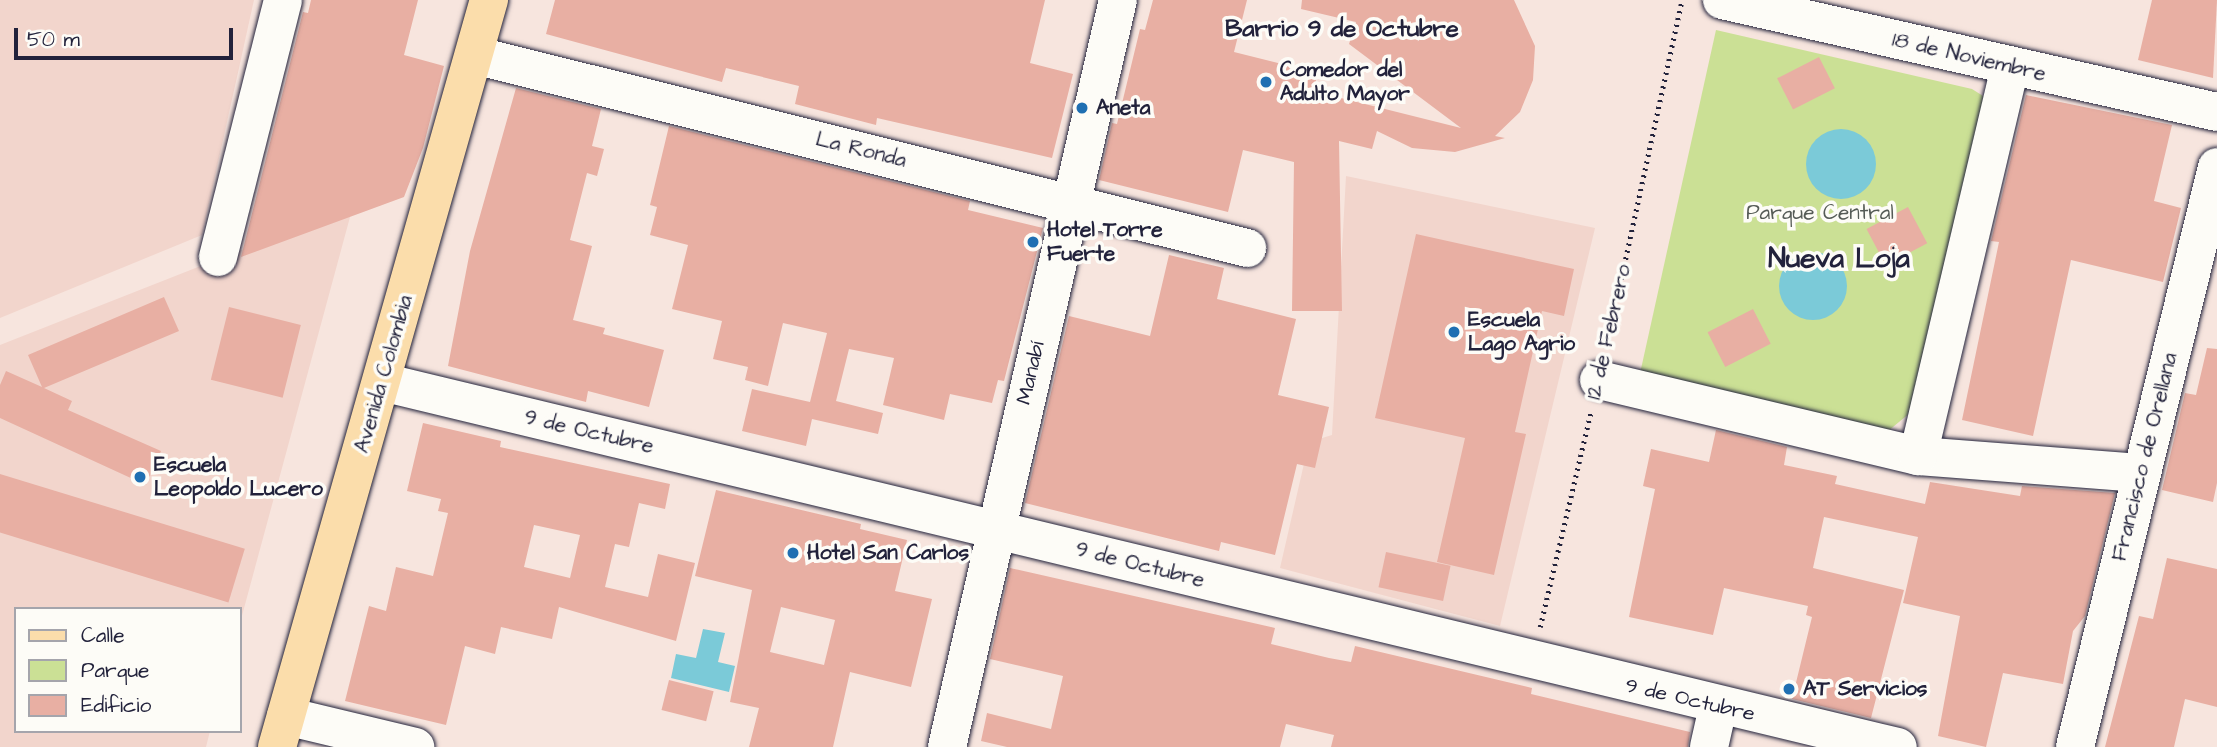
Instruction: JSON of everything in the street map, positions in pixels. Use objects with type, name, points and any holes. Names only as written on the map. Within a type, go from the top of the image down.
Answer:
[{"type":"main road","name":"Avenida Colombia","points":[[281,732],[489,0]]},
{"type":"street","points":[[218,257],[283,0]]},
{"type":"street","name":"Manabí","points":[[947,747],[1118,0]]},
{"type":"street","name":"18 de Noviembre","points":[[1722,0],[2217,112]]},
{"type":"street","name":"La Ronda","points":[[474,55],[1247,248]]},
{"type":"street","points":[[1919,456],[2010,66]]},
{"type":"street","name":"Francisco de Orellana","points":[[2075,747],[2217,167]]},
{"type":"street","points":[[1599,380],[1919,456],[2140,473]]},
{"type":"street","name":"9 de Octubre","points":[[382,382],[1718,707],[1898,747]]},
{"type":"street","points":[[1709,747],[1718,707]]},
{"type":"street","points":[[281,732],[415,747]]},
{"type":"path","name":"12 de Febrero","points":[[1532,662],[1599,380],[1682,0]]},
{"type":"shaded area","points":[[0,0],[254,0],[202,235],[0,318]]},
{"type":"shaded area","name":"Escuela Lago Agrio","points":[[1346,176],[1595,228],[1500,626],[1280,568],[1309,442],[1332,435]]},
{"type":"shaded area","name":"Escuela Leopoldo Lucero","points":[[353,206],[242,616],[242,607],[14,607],[14,733],[210,733],[206,747],[0,747],[0,345]]},
{"type":"green space","name":"Parque Central","points":[[1716,30],[1972,89],[1991,101],[1916,408],[1882,436],[1639,378]]},
{"type":"water","points":[[1841,129],[1866,139],[1876,164],[1866,189],[1841,199],[1816,189],[1806,164],[1816,139]]},
{"type":"water","points":[[1813,252],[1826,255],[1837,262],[1844,273],[1847,286],[1844,299],[1837,310],[1826,317],[1813,320],[1800,317],[1789,310],[1782,299],[1779,286],[1782,273],[1789,262],[1800,255]]},
{"type":"water","points":[[703,629],[725,633],[718,662],[735,666],[729,692],[671,678],[676,654],[696,658]]},
{"type":"building","points":[[311,0],[418,0],[404,55],[444,66],[423,148],[404,197],[241,257],[303,12],[308,13]]},
{"type":"building","points":[[555,0],[1045,0],[1030,63],[1073,74],[1052,158],[877,118],[876,125],[795,104],[799,86],[726,68],[722,82],[546,34]]},
{"type":"building","points":[[1153,0],[1247,0],[1234,52],[1318,73],[1313,91],[1461,128],[1349,44],[1356,22],[1301,9],[1302,0],[1514,0],[1535,46],[1533,80],[1520,112],[1495,136],[1505,138],[1455,152],[1412,148],[1377,131],[1372,149],[1339,141],[1342,311],[1292,311],[1294,162],[1243,150],[1228,212],[1099,180],[1112,123],[1117,124],[1140,29],[1145,30]]},
{"type":"building","points":[[2152,0],[2217,0],[2213,78],[2138,60]]},
{"type":"building","points":[[1819,57],[1835,88],[1793,110],[1777,78]]},
{"type":"building","points":[[516,88],[601,109],[592,146],[604,149],[597,176],[587,173],[570,240],[592,246],[573,320],[605,328],[603,334],[664,350],[649,407],[588,391],[586,402],[448,366],[470,251]]},
{"type":"building","points":[[2026,95],[2172,125],[2154,201],[2181,208],[2163,282],[2071,260],[2033,436],[1962,420],[1999,242],[1991,241]]},
{"type":"building","points":[[669,126],[970,201],[968,210],[1043,228],[1004,381],[998,380],[992,403],[950,394],[944,420],[883,405],[894,358],[849,349],[836,401],[883,413],[878,434],[812,419],[806,446],[742,431],[752,389],[810,402],[827,333],[783,323],[768,386],[745,380],[748,367],[713,359],[722,321],[672,309],[688,245],[650,235],[657,207],[650,205]]},
{"type":"building","points":[[1908,207],[1927,243],[1886,265],[1867,229]]},
{"type":"building","points":[[1416,234],[1574,269],[1564,316],[1542,311],[1515,432],[1526,434],[1494,575],[1437,562],[1465,438],[1375,418]]},
{"type":"building","points":[[1169,255],[1224,268],[1217,299],[1296,319],[1278,395],[1329,407],[1315,468],[1297,464],[1275,555],[1221,542],[1219,551],[1025,503],[1069,316],[1150,336]]},
{"type":"building","points":[[164,297],[179,331],[44,388],[72,401],[68,410],[161,451],[146,485],[0,418],[0,385],[6,371],[42,387],[28,355]]},
{"type":"building","points":[[229,307],[301,325],[283,398],[211,380]]},
{"type":"building","points":[[1753,309],[1771,344],[1725,367],[1708,332]]},
{"type":"building","points":[[2207,348],[2217,349],[2217,483],[2213,502],[2162,490],[2185,393],[2196,395]]},
{"type":"building","points":[[423,423],[501,441],[500,447],[670,484],[665,509],[639,503],[629,547],[615,544],[605,587],[648,597],[658,554],[695,563],[676,641],[559,607],[552,639],[501,627],[495,654],[465,646],[446,725],[345,701],[369,606],[386,611],[396,567],[433,576],[448,513],[438,511],[441,499],[407,491]],"holes":[[[534,525],[580,535],[570,578],[524,567]]]},
{"type":"building","points":[[1716,430],[1787,447],[1784,465],[1837,476],[1835,484],[1925,504],[1930,482],[2020,496],[2022,486],[2115,493],[2085,616],[2073,631],[2063,684],[2003,673],[1986,747],[1938,736],[1960,616],[1903,603],[1918,537],[1824,517],[1813,568],[1904,590],[1871,718],[1792,699],[1812,617],[1806,615],[1808,606],[1724,588],[1713,635],[1629,617],[1655,489],[1643,486],[1651,449],[1709,462]]},
{"type":"building","points":[[0,474],[245,549],[228,602],[0,533]]},
{"type":"building","points":[[716,490],[861,524],[860,529],[907,540],[895,591],[932,599],[911,687],[850,672],[833,747],[749,747],[759,708],[730,702],[752,590],[695,576]],"holes":[[[781,607],[835,620],[824,665],[770,652]]]},
{"type":"building","points":[[1386,552],[1451,566],[1443,601],[1379,587]]},
{"type":"building","points":[[2167,558],[2217,569],[2217,707],[2185,699],[2174,747],[2105,747],[2139,616],[2153,619]]},
{"type":"building","points":[[1010,568],[1275,628],[1271,644],[1329,658],[1351,662],[1355,646],[1532,688],[1531,694],[1690,732],[1688,747],[1331,747],[1334,735],[1286,724],[1280,747],[1007,747],[981,741],[987,713],[1051,729],[1063,676],[990,659]]},
{"type":"building","points":[[669,680],[714,691],[706,721],[662,710]]},
{"type":"place","name":"Comedor del Adulto Mayor","points":[[1266,82]]},
{"type":"place","name":"Aneta","points":[[1082,108]]},
{"type":"place","name":"Hotel Torre Fuerte","points":[[1033,242]]},
{"type":"place","name":"Escuela Lago Agrio","points":[[1454,332]]},
{"type":"place","name":"Escuela Leopoldo Lucero","points":[[140,477]]},
{"type":"place","name":"Hotel San Carlos","points":[[793,553]]},
{"type":"place","name":"AT Servicios","points":[[1789,689]]},
{"type":"district","name":"Barrio 9 de Octubre","points":[[1342,30]]},
{"type":"district","name":"Nueva Loja","points":[[1839,259]]}]
